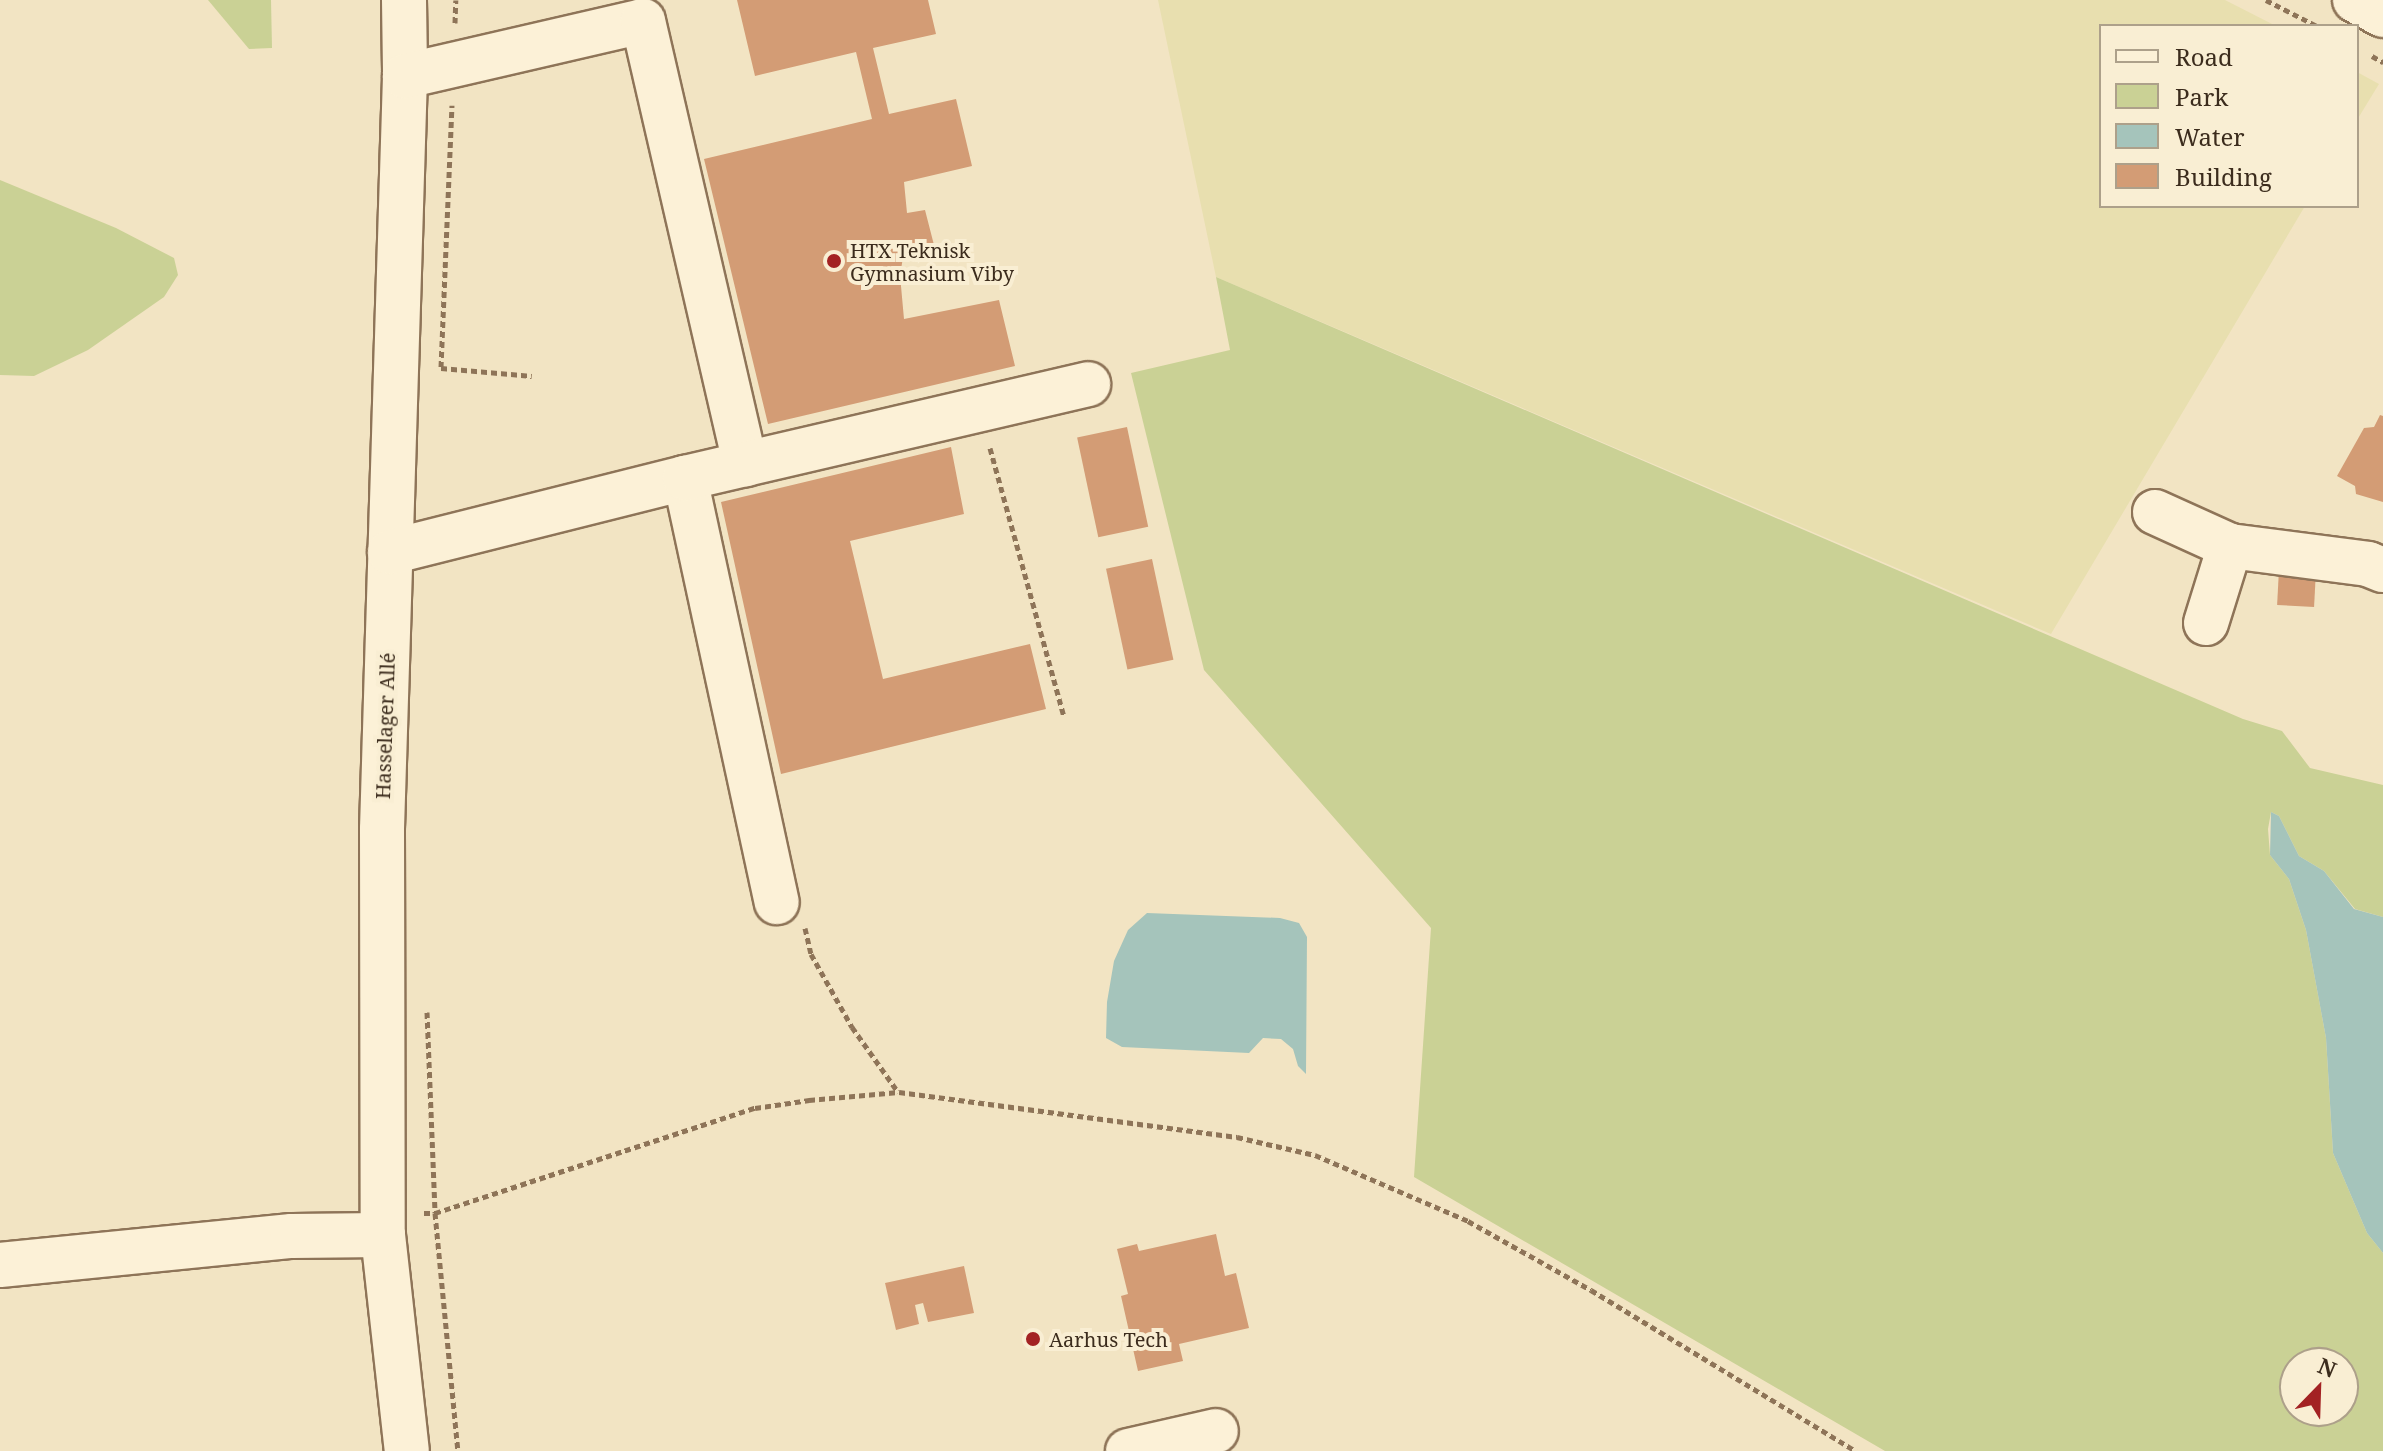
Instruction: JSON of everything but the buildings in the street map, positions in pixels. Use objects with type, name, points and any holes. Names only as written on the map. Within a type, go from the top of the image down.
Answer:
[{"type":"street","name":"Hasselager Allé","points":[[404,0],[405,76],[382,830],[383,1224],[407,1451]]},
{"type":"street","points":[[2355,0],[2383,15]]},
{"type":"street","points":[[405,76],[643,21],[745,464]]},
{"type":"street","points":[[390,552],[685,478],[1088,384]]},
{"type":"street","points":[[685,478],[777,902]]},
{"type":"street","points":[[2155,512],[2230,546],[2368,564],[2383,570]]},
{"type":"street","points":[[2206,623],[2230,546]]},
{"type":"street","points":[[0,1265],[383,1224]]},
{"type":"street","points":[[1128,1451],[1216,1431]]},
{"type":"path","points":[[440,384],[456,0]]},
{"type":"path","points":[[2266,0],[2313,24]]},
{"type":"path","points":[[441,368],[532,376]]},
{"type":"path","points":[[979,408],[1064,717]]},
{"type":"path","points":[[777,902],[798,896],[811,954],[852,1027],[899,1092]]},
{"type":"path","points":[[427,1007],[435,1213],[458,1451]]},
{"type":"path","points":[[383,1224],[435,1213],[755,1108],[899,1092],[1237,1137],[1315,1155],[1468,1221],[1591,1290],[1856,1451]]},
{"type":"shaded area","points":[[1158,0],[2225,0],[2272,24],[2099,24],[2099,208],[2304,208],[2051,634],[1216,277]]},
{"type":"shaded area","points":[[2359,73],[2379,84],[2359,117]]},
{"type":"green space","points":[[208,0],[271,0],[272,48],[249,49]]},
{"type":"green space","points":[[0,180],[116,228],[174,258],[178,275],[164,297],[88,350],[34,376],[0,375]]},
{"type":"green space","points":[[1216,277],[2243,719],[2282,731],[2310,768],[2383,785],[2383,917],[2355,909],[2324,871],[2299,856],[2279,816],[2271,812],[2268,829],[2270,855],[2289,879],[2306,930],[2326,1038],[2333,1153],[2367,1233],[2383,1253],[2383,1451],[1885,1451],[1414,1177],[1431,928],[1204,670],[1131,373],[1230,350]]},
{"type":"water","points":[[2271,812],[2279,816],[2299,856],[2324,871],[2354,909],[2383,917],[2383,1253],[2367,1233],[2333,1153],[2326,1038],[2306,930],[2289,879],[2270,855]]},
{"type":"water","points":[[1147,913],[1280,918],[1299,923],[1307,937],[1306,1074],[1298,1066],[1293,1049],[1281,1039],[1263,1038],[1249,1053],[1122,1047],[1106,1038],[1107,1002],[1114,961],[1128,930]]},
{"type":"place","name":"HTX Teknisk Gymnasium Viby","points":[[834,261]]},
{"type":"place","name":"Aarhus Tech","points":[[1033,1339]]}]
